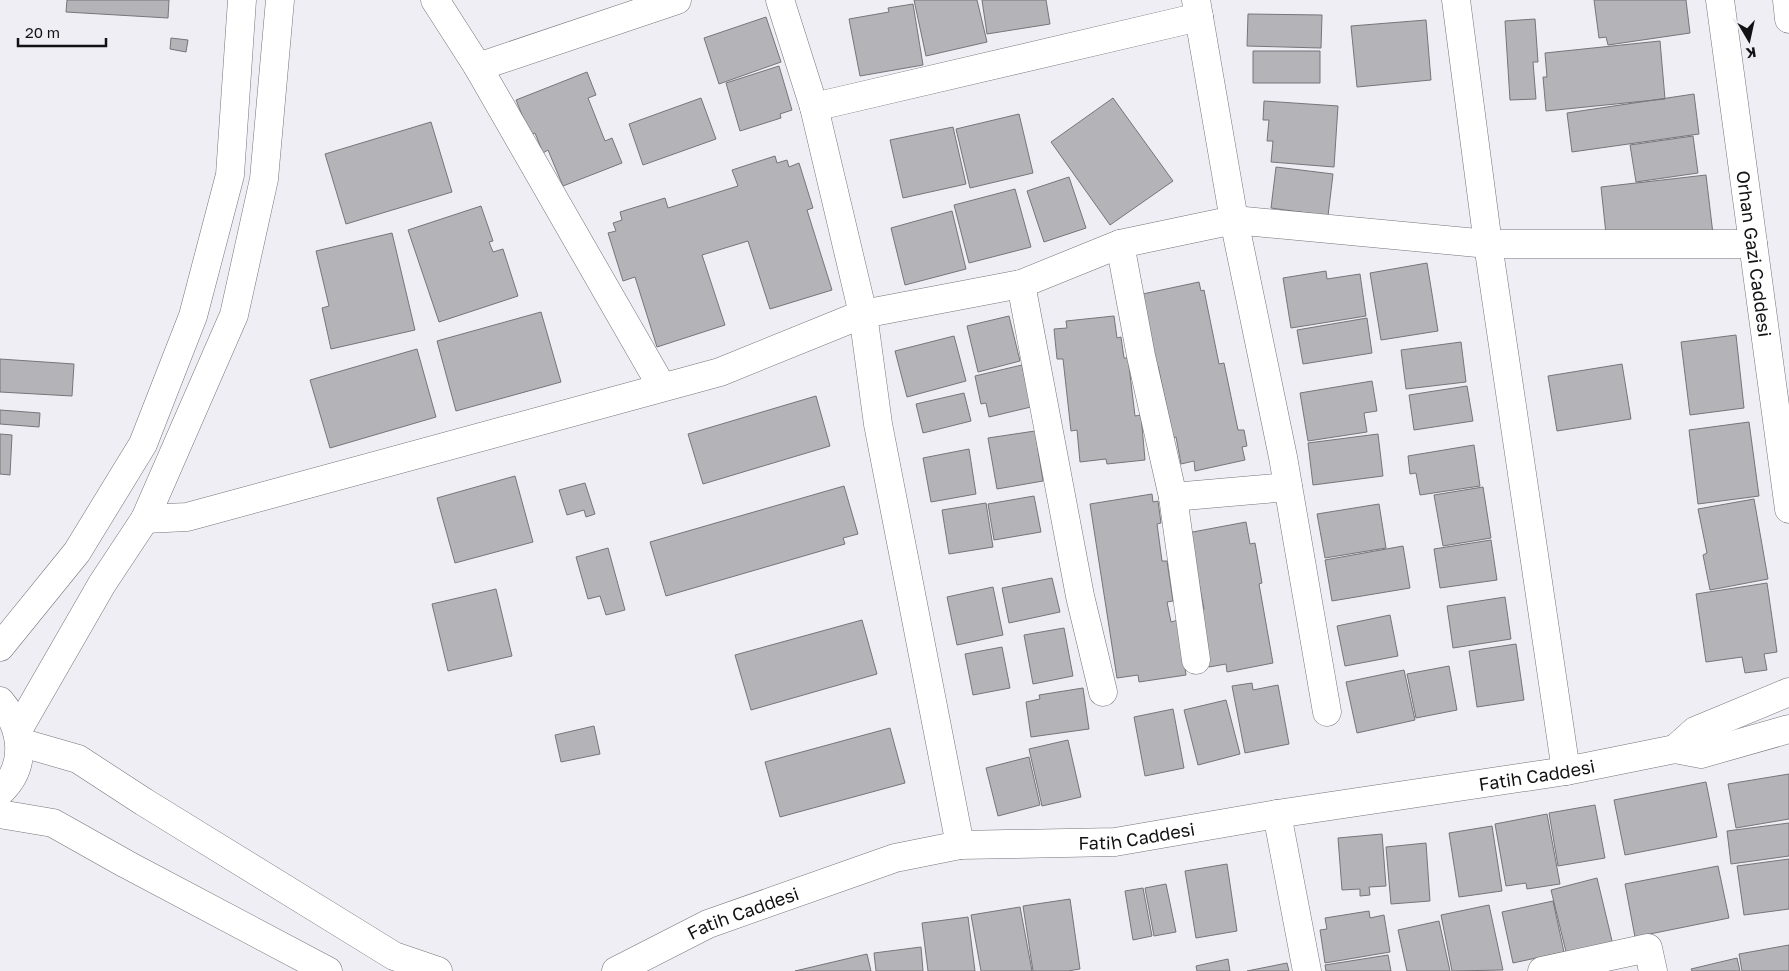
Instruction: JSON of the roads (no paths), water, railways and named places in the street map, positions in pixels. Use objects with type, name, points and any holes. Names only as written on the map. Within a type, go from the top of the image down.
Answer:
[{"type":"street","points":[[0,647],[77,552],[144,444],[193,316],[230,175],[242,0]]},
{"type":"street","points":[[18,736],[102,584],[145,519],[234,315],[264,179],[280,0]]},
{"type":"street","points":[[435,0],[478,67],[662,387]]},
{"type":"street","points":[[478,67],[677,0]]},
{"type":"street","points":[[780,0],[814,107],[863,314],[878,424],[960,845]]},
{"type":"street","points":[[1456,0],[1488,244],[1566,771]]},
{"type":"street","name":"Orhan Gazi Caddesi","points":[[1720,0],[1789,509]]},
{"type":"street","points":[[1787,0],[1789,19]]},
{"type":"street","points":[[814,107],[1197,8],[1234,220],[1288,487],[1327,712]]},
{"type":"street","points":[[145,519],[187,516],[720,372],[863,314],[1021,284],[1120,244],[1234,220],[1488,244],[1754,244]]},
{"type":"street","points":[[1120,244],[1141,356],[1173,497],[1196,660]]},
{"type":"street","points":[[1021,284],[1080,596],[1103,692]]},
{"type":"street","points":[[1173,497],[1288,487]]},
{"type":"street","points":[[1675,749],[1695,731],[1789,692]]},
{"type":"street","points":[[0,701],[10,712],[18,736],[20,750],[15,770],[0,792]]},
{"type":"street","points":[[1675,749],[1701,754],[1789,729]]},
{"type":"street","points":[[18,736],[78,759],[416,971]]},
{"type":"street","name":"Fatih Caddesi","points":[[616,971],[708,924],[895,858],[960,845],[1115,842],[1277,814],[1566,771],[1675,749]]},
{"type":"street","points":[[0,814],[53,823],[328,971]]},
{"type":"street","points":[[1277,814],[1307,971]]},
{"type":"street","points":[[220,914],[308,971]]},
{"type":"street","points":[[1542,971],[1648,948],[1653,971]]},
{"type":"street","points":[[394,956],[438,971]]}]
